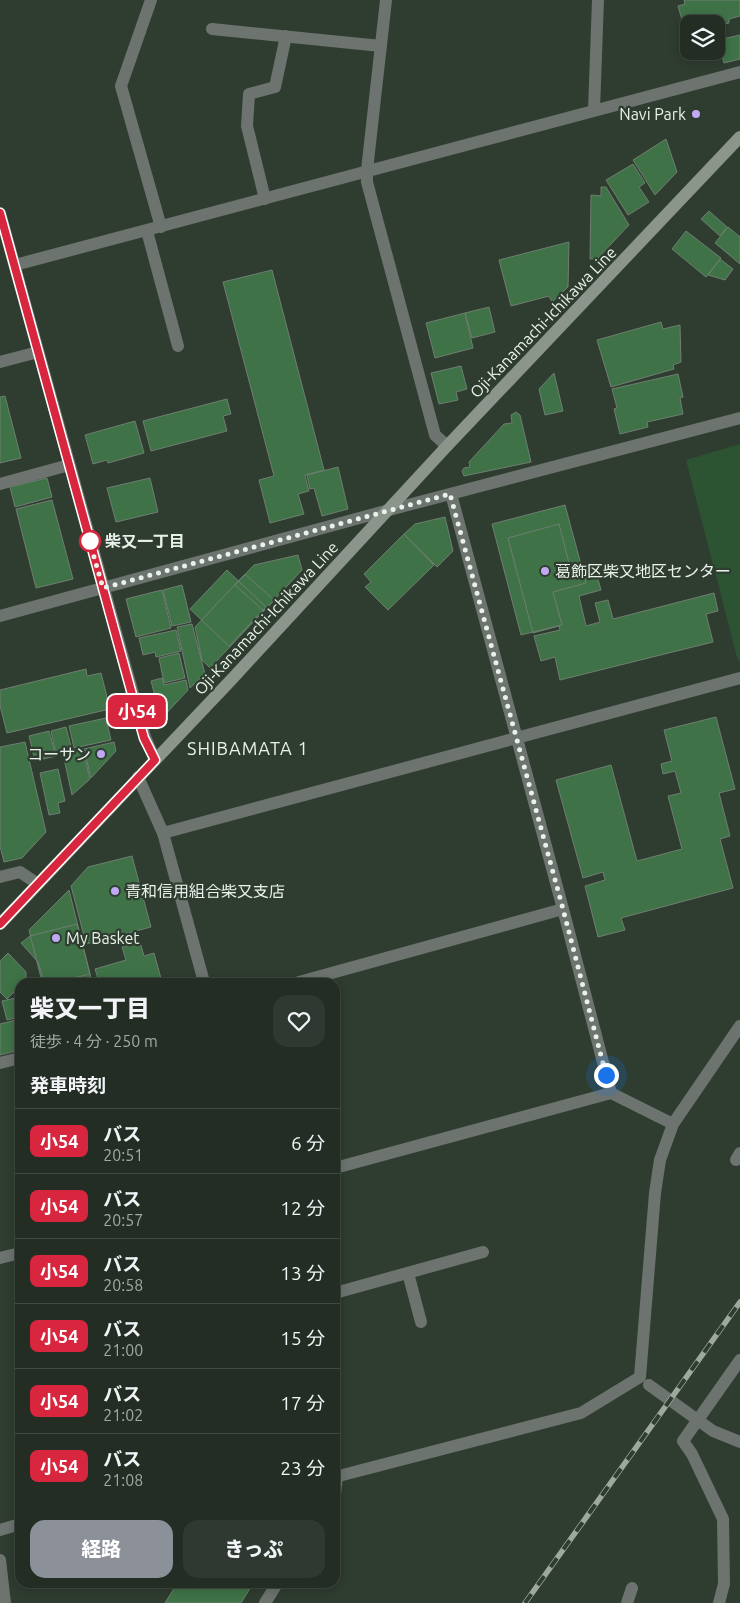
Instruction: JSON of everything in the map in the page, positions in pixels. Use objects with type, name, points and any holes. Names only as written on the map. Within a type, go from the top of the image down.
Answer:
[{"type":"main road","name":"Oji-Kanamachi-Ichikawa Line","points":[[0,924],[232,679],[446,446],[740,137]]},
{"type":"street","points":[[151,0],[121,86],[161,227]]},
{"type":"street","points":[[386,0],[367,182],[435,435],[446,446]]},
{"type":"street","points":[[594,110],[598,0]]},
{"type":"street","points":[[212,29],[381,46]]},
{"type":"street","points":[[266,199],[247,126],[249,94],[275,88],[286,36]]},
{"type":"street","points":[[15,265],[740,72]]},
{"type":"street","points":[[0,214],[144,738],[155,760]]},
{"type":"street","points":[[148,231],[178,346]]},
{"type":"street","points":[[0,362],[38,352]]},
{"type":"street","points":[[0,616],[389,510],[740,418]]},
{"type":"street","points":[[0,484],[69,465]]},
{"type":"street","points":[[450,494],[563,909],[611,1094]]},
{"type":"street","points":[[163,833],[740,678]]},
{"type":"street","points":[[138,777],[163,833],[203,978]]},
{"type":"street","points":[[0,877],[20,872],[38,884]]},
{"type":"street","points":[[313,978],[563,909]]},
{"type":"street","points":[[645,1381],[655,1194],[660,1160],[673,1124],[740,1026]]},
{"type":"street","points":[[0,1063],[15,1059]]},
{"type":"street","points":[[340,1167],[611,1094],[673,1124]]},
{"type":"street","points":[[340,1292],[483,1252]]},
{"type":"street","points":[[0,1258],[15,1254]]},
{"type":"street","points":[[408,1273],[421,1322]]},
{"type":"street","points":[[719,1603],[724,1584],[723,1519],[692,1454],[683,1441],[740,1360]]},
{"type":"street","points":[[645,1381],[697,1421],[713,1431],[740,1442]]},
{"type":"street","points":[[340,1474],[582,1413],[645,1381]]},
{"type":"street","points":[[0,1530],[15,1526]]},
{"type":"street","points":[[0,1560],[5,1603]]},
{"type":"street","points":[[265,1603],[274,1588]]},
{"type":"street","points":[[628,1603],[632,1588]]},
{"type":"green space","points":[[740,444],[740,660],[738,661],[686,460]]},
{"type":"building","points":[[684,0],[740,0],[740,16],[729,19],[729,23],[725,24],[725,15],[681,15],[678,6],[685,4]]},
{"type":"building","points":[[740,35],[740,59],[724,63],[725,38]]},
{"type":"building","points":[[666,139],[677,172],[655,195],[633,160]]},
{"type":"building","points":[[633,164],[645,183],[639,187],[649,202],[628,215],[606,180]]},
{"type":"building","points":[[601,187],[606,187],[629,225],[597,259],[590,259],[591,195],[601,196]]},
{"type":"building","points":[[709,211],[727,227],[720,236],[701,219]]},
{"type":"building","points":[[728,227],[740,237],[740,264],[715,243]]},
{"type":"building","points":[[686,231],[721,258],[706,277],[672,249]]},
{"type":"building","points":[[569,242],[568,287],[552,302],[549,296],[511,306],[499,260]]},
{"type":"building","points":[[720,259],[733,269],[725,280],[708,275]]},
{"type":"building","points":[[272,270],[324,470],[305,475],[309,491],[298,494],[304,514],[270,523],[259,480],[274,476],[223,282]]},
{"type":"building","points":[[489,307],[495,332],[472,338],[465,313]]},
{"type":"building","points":[[465,313],[473,348],[435,358],[426,323]]},
{"type":"building","points":[[661,322],[663,329],[680,325],[681,362],[673,365],[674,369],[611,387],[597,340]]},
{"type":"building","points":[[461,366],[467,389],[456,392],[458,400],[439,404],[431,373]]},
{"type":"building","points":[[554,373],[563,411],[545,415],[539,389]]},
{"type":"building","points":[[678,374],[683,397],[680,398],[683,414],[647,422],[648,427],[620,434],[614,409],[617,408],[612,389]]},
{"type":"building","points":[[5,396],[21,458],[0,463],[0,397]]},
{"type":"building","points":[[227,399],[231,414],[223,416],[227,431],[151,451],[143,421]]},
{"type":"building","points":[[516,412],[520,415],[531,462],[464,476],[462,471],[464,468],[470,467],[469,462],[504,424],[512,423],[511,415]]},
{"type":"building","points":[[135,421],[144,453],[108,463],[107,460],[93,464],[85,435]]},
{"type":"building","points":[[338,467],[348,509],[322,516],[314,488],[310,489],[307,475]]},
{"type":"building","points":[[47,478],[52,497],[15,507],[10,487]]},
{"type":"building","points":[[150,478],[158,512],[116,522],[107,488]]},
{"type":"building","points":[[52,500],[73,579],[36,588],[16,509]]},
{"type":"building","points":[[565,505],[586,583],[553,592],[562,625],[521,635],[492,524]]},
{"type":"building","points":[[445,517],[453,551],[437,567],[404,534],[415,524]]},
{"type":"building","points":[[559,524],[571,571],[594,565],[601,590],[579,596],[586,626],[600,622],[595,603],[608,600],[613,619],[714,593],[718,611],[706,614],[713,642],[560,680],[555,657],[541,661],[534,636],[560,630],[559,626],[533,633],[508,538]]},
{"type":"building","points":[[404,534],[434,565],[388,610],[365,587],[371,582],[364,574]]},
{"type":"building","points":[[298,555],[302,570],[264,611],[235,585],[254,565]]},
{"type":"building","points":[[227,570],[266,607],[229,646],[190,609]]},
{"type":"building","points":[[245,574],[274,600],[210,668],[202,660],[195,627]]},
{"type":"building","points":[[182,585],[191,622],[172,626],[163,590]]},
{"type":"building","points":[[162,590],[171,628],[136,637],[126,599]]},
{"type":"building","points":[[192,624],[205,674],[190,688],[177,627]]},
{"type":"building","points":[[176,630],[181,651],[156,657],[155,652],[143,655],[139,638]]},
{"type":"building","points":[[179,653],[185,678],[164,683],[159,658]]},
{"type":"building","points":[[86,669],[87,676],[101,673],[110,709],[7,733],[0,706],[0,690]]},
{"type":"building","points":[[162,678],[164,685],[186,680],[188,690],[161,719],[151,681]]},
{"type":"building","points":[[716,717],[735,789],[719,793],[730,836],[720,839],[733,888],[621,918],[625,930],[598,937],[585,886],[605,880],[603,872],[583,878],[556,780],[611,765],[637,861],[682,849],[668,796],[681,793],[675,771],[663,774],[661,764],[672,761],[664,730]]},
{"type":"building","points":[[106,718],[111,740],[74,748],[69,726]]},
{"type":"building","points":[[66,727],[72,750],[56,754],[51,731]]},
{"type":"building","points":[[49,731],[56,756],[35,761],[29,736]]},
{"type":"building","points":[[25,742],[46,832],[22,858],[4,862],[0,846],[0,747]]},
{"type":"building","points":[[114,742],[116,751],[91,778],[84,749]]},
{"type":"building","points":[[83,749],[90,779],[72,795],[63,754]]},
{"type":"building","points":[[58,769],[65,801],[58,803],[60,813],[49,815],[40,773]]},
{"type":"building","points":[[132,856],[151,927],[86,944],[71,886],[88,867]]},
{"type":"building","points":[[69,890],[91,978],[41,978],[29,930]]},
{"type":"building","points":[[77,924],[90,974],[73,978],[43,978],[38,962],[21,943],[30,936]]},
{"type":"building","points":[[140,942],[144,956],[154,953],[161,978],[98,978],[95,969],[126,960],[122,947]]},
{"type":"building","points":[[8,953],[26,972],[26,978],[15,978],[15,991],[7,999],[0,992],[0,961]]},
{"type":"building","points":[[15,998],[15,1018],[7,1020],[2,1001]]},
{"type":"building","points":[[15,1020],[15,1051],[0,1055],[0,1024]]},
{"type":"building","points":[[174,1588],[250,1588],[241,1603],[165,1603]]},
{"type":"railway","points":[[525,1603],[740,1302]]},
{"type":"bus line","name":"小54","points":[[0,213],[144,738],[155,760],[0,924]]},
{"type":"place","name":"Navi Park","points":[[696,114]]},
{"type":"place","name":"柴又一丁目","points":[[90,541]]},
{"type":"place","name":"葛飾区柴又地区センター","points":[[545,571]]},
{"type":"place","name":"コーサン","points":[[101,754]]},
{"type":"place","name":"青和信用組合柴又支店","points":[[115,891]]},
{"type":"place","name":"My Basket","points":[[56,938]]},
{"type":"district","name":"SHIBAMATA 1","points":[[248,749]]},
{"type":"route","points":[[90,541],[88,536],[103,588],[450,494],[563,909],[606,1075]]}]
